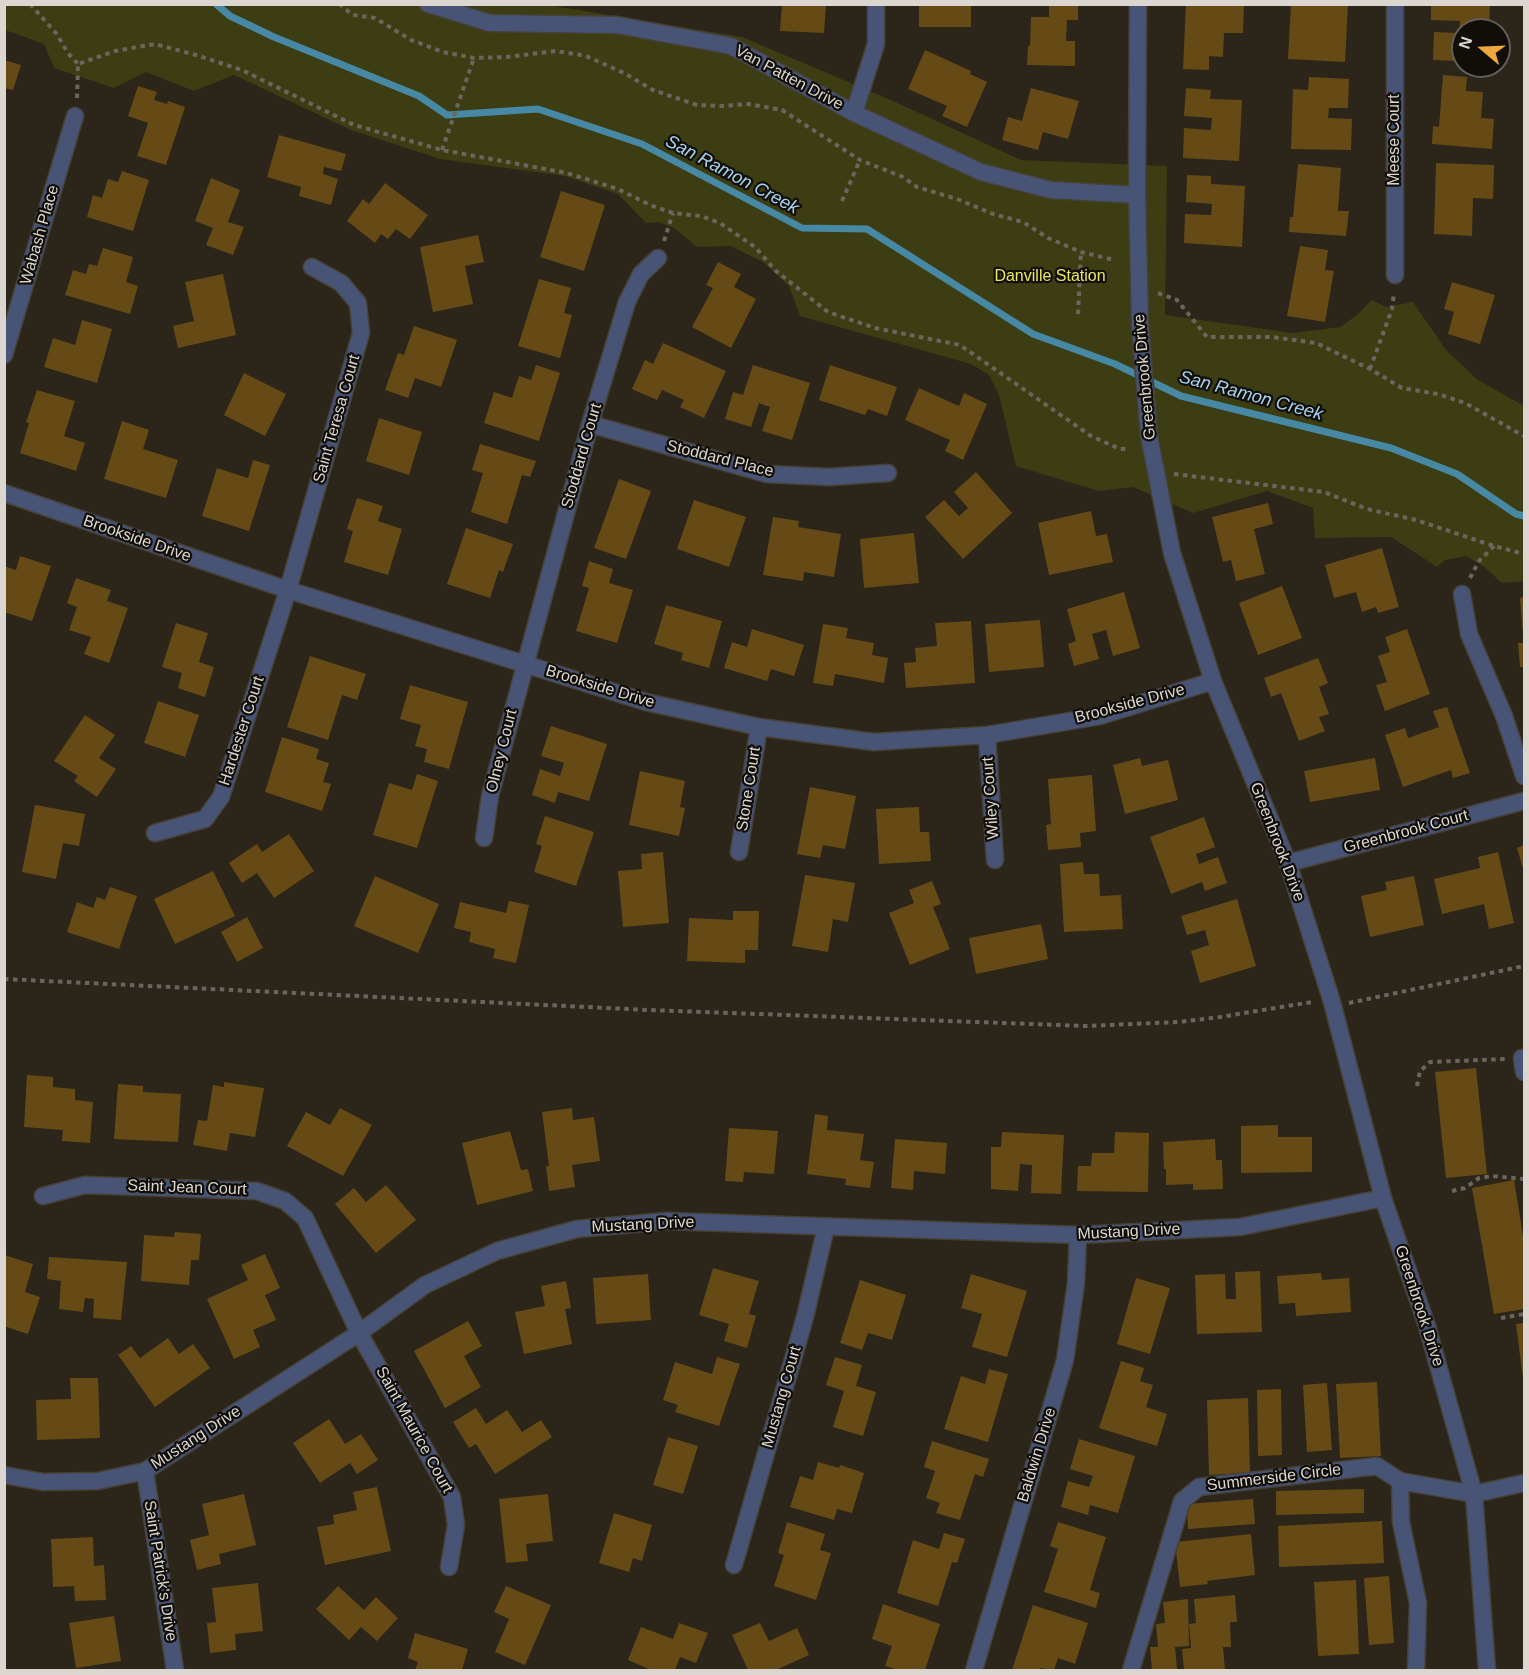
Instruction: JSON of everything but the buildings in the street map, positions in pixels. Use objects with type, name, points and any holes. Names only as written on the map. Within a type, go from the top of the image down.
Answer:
[{"type":"street","name":"Van Patten Drive","points":[[428,4],[490,23],[617,25],[731,46],[854,112],[981,172],[1051,190],[1137,195]]},
{"type":"street","points":[[854,112],[876,44],[876,4]]},
{"type":"street","name":"Greenbrook Drive","points":[[1138,4],[1137,195],[1140,324],[1149,436],[1172,553],[1213,681],[1288,863],[1332,1002],[1383,1198],[1427,1326],[1474,1494],[1487,1671]]},
{"type":"street","name":"Meese Court","points":[[1395,4],[1395,275]]},
{"type":"street","name":"Wabash Place","points":[[4,355],[75,116]]},
{"type":"street","name":"Stoddard Court","points":[[524,664],[590,423],[627,302],[641,274],[658,258]]},
{"type":"street","name":"Saint Teresa Court","points":[[288,590],[361,333],[358,303],[341,283],[312,267]]},
{"type":"street","name":"Stoddard Place","points":[[590,423],[767,474],[829,477],[888,473]]},
{"type":"street","name":"Brookside Drive","points":[[4,493],[288,590],[646,702],[759,727],[874,742],[987,735],[1100,716],[1213,681]]},
{"type":"street","name":"Hardester Court","points":[[155,833],[205,819],[221,797],[288,590]]},
{"type":"street","points":[[1462,594],[1469,634],[1504,716],[1524,776]]},
{"type":"street","name":"Olney Court","points":[[484,838],[490,796],[524,664]]},
{"type":"street","name":"Stone Court","points":[[739,852],[759,727]]},
{"type":"street","name":"Wiley Court","points":[[987,735],[995,860]]},
{"type":"street","name":"Greenbrook Court","points":[[1288,863],[1524,801]]},
{"type":"street","name":"Saint Jean Court","points":[[43,1196],[85,1185],[257,1191],[285,1201],[305,1218],[359,1333]]},
{"type":"street","name":"Mustang Drive","points":[[4,1475],[43,1482],[98,1481],[145,1471],[359,1333],[425,1285],[497,1251],[577,1229],[667,1221],[1078,1235],[1240,1227],[1383,1198]]},
{"type":"street","name":"Mustang Court","points":[[734,1565],[805,1317],[826,1227]]},
{"type":"street","name":"Baldwin Drive","points":[[974,1671],[1065,1360],[1076,1283],[1078,1235]]},
{"type":"street","name":"Saint Maurice Court","points":[[359,1333],[452,1497],[456,1525],[449,1567]]},
{"type":"street","name":"Summerside Circle","points":[[1131,1671],[1182,1501],[1199,1487],[1377,1466],[1400,1481],[1474,1494]]},
{"type":"street","name":"Saint Patrick's Drive","points":[[145,1471],[175,1671]]},
{"type":"street","points":[[1400,1481],[1401,1522],[1418,1603],[1416,1671]]},
{"type":"street","points":[[1474,1494],[1524,1483]]},
{"type":"path","points":[[30,4],[56,33],[78,64],[75,116]]},
{"type":"path","points":[[339,4],[353,15],[375,18],[411,40],[443,52],[474,58],[507,57],[556,51],[586,56],[624,73],[653,90],[697,105],[748,104],[782,110],[860,160],[903,177],[917,187],[957,199],[993,214],[1023,222],[1048,238],[1081,252],[1114,260]]},
{"type":"path","points":[[78,64],[115,51],[155,44],[242,70],[354,124],[442,150],[567,173],[618,189],[650,205],[674,213],[700,216],[720,223],[755,247],[776,271],[828,312],[874,328],[960,345],[1091,436],[1120,449],[1126,449]]},
{"type":"path","points":[[442,150],[474,58]]},
{"type":"path","points":[[842,201],[860,160]]},
{"type":"path","points":[[658,258],[674,213]]},
{"type":"path","points":[[1078,314],[1081,252]]},
{"type":"path","points":[[1370,369],[1392,309],[1395,275]]},
{"type":"path","points":[[1157,293],[1177,300],[1207,337],[1272,337],[1316,343],[1370,369],[1402,388],[1438,394],[1465,403],[1524,436]]},
{"type":"path","points":[[1174,474],[1324,492],[1367,509],[1416,520],[1524,554]]},
{"type":"path","points":[[1462,594],[1479,561],[1494,546]]},
{"type":"path","points":[[1351,1003],[1524,966]]},
{"type":"path","points":[[4,979],[649,1010],[1086,1026],[1179,1022],[1306,1002]]},
{"type":"path","points":[[1417,1086],[1420,1071],[1430,1062],[1523,1063]]},
{"type":"path","points":[[1452,1191],[1492,1176],[1524,1179]]},
{"type":"path","points":[[1501,1318],[1524,1314]]},
{"type":"green space","name":"Danville Station","points":[[5,4],[548,5],[742,37],[891,100],[1021,160],[1167,166],[1165,315],[1293,333],[1340,327],[1372,300],[1386,307],[1413,302],[1446,350],[1478,380],[1524,406],[1524,581],[1502,583],[1483,566],[1466,556],[1445,560],[1437,567],[1391,537],[1315,538],[1313,508],[1267,491],[1193,513],[1133,487],[1099,491],[1016,466],[999,395],[989,375],[971,364],[800,316],[789,286],[763,262],[731,246],[697,247],[674,228],[659,222],[646,223],[618,194],[565,176],[440,159],[351,130],[234,75],[194,91],[146,72],[114,88],[54,68],[44,44],[5,30]]},
{"type":"waterway","name":"San Ramon Creek","points":[[216,4],[230,16],[274,37],[419,96],[447,115],[538,109],[642,144],[802,228],[867,229],[1033,334],[1115,364],[1181,396],[1391,448],[1457,474],[1516,514],[1524,516]]}]
